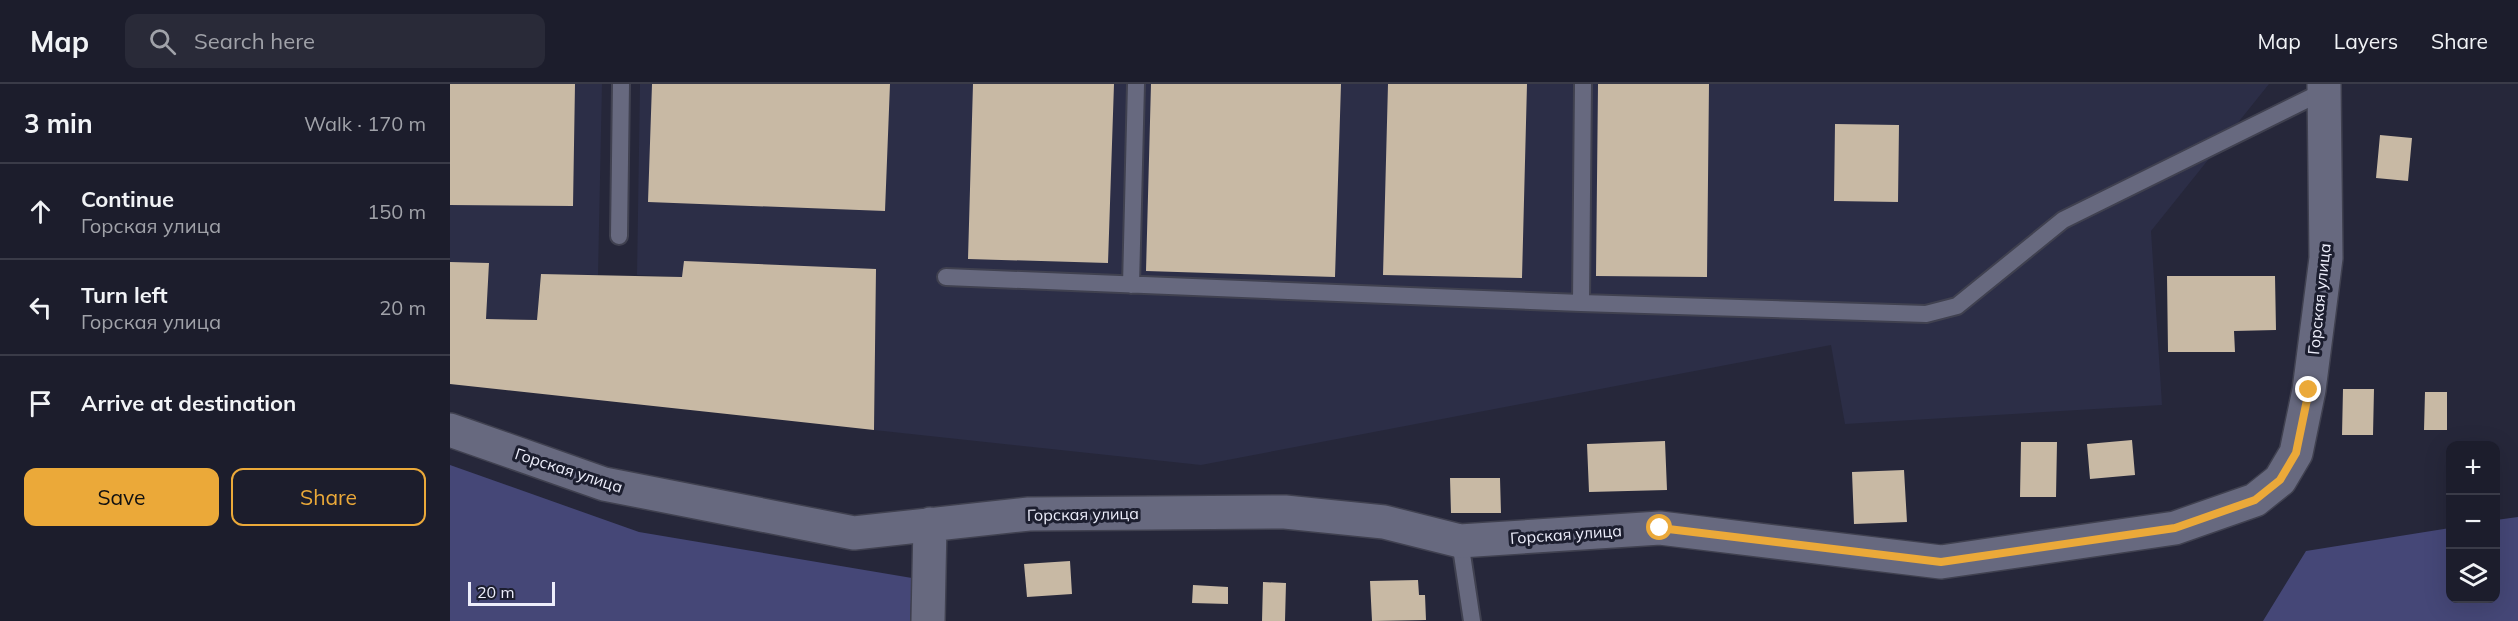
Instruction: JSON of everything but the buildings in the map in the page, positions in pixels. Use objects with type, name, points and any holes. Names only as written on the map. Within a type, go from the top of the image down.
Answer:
[{"type":"street","name":"Горская улица","points":[[450,430],[615,486],[854,532],[1029,514],[1285,512],[1384,522],[1460,541],[1660,528],[1941,562],[2175,528],[2255,500],[2280,480],[2296,453],[2309,390],[2326,258],[2324,88]]},
{"type":"street","points":[[928,621],[930,524]]},
{"type":"lane","points":[[619,236],[621,84]]},
{"type":"lane","points":[[1131,285],[1136,84]]},
{"type":"lane","points":[[1581,303],[1582,84]]},
{"type":"lane","points":[[946,277],[1581,303],[1926,314],[1957,306],[2063,220],[2324,88]]},
{"type":"lane","points":[[1460,541],[1472,621]]},
{"type":"shaded area","points":[[450,84],[602,84],[598,275],[541,274],[537,320],[486,319],[489,263],[450,262]]},
{"type":"shaded area","points":[[640,84],[2269,84],[2151,231],[2162,405],[1845,424],[1831,345],[1201,465],[874,430],[876,269],[682,277],[637,275]]},
{"type":"shaded area","points":[[450,465],[639,532],[912,578],[910,621],[450,621]]},
{"type":"shaded area","points":[[2518,517],[2518,621],[2263,621],[2306,551],[2446,529],[2446,603],[2500,603],[2500,519]]},
{"type":"route","points":[[1660,528],[1941,562],[2175,528],[2255,500],[2280,480],[2296,453],[2309,390]]}]
